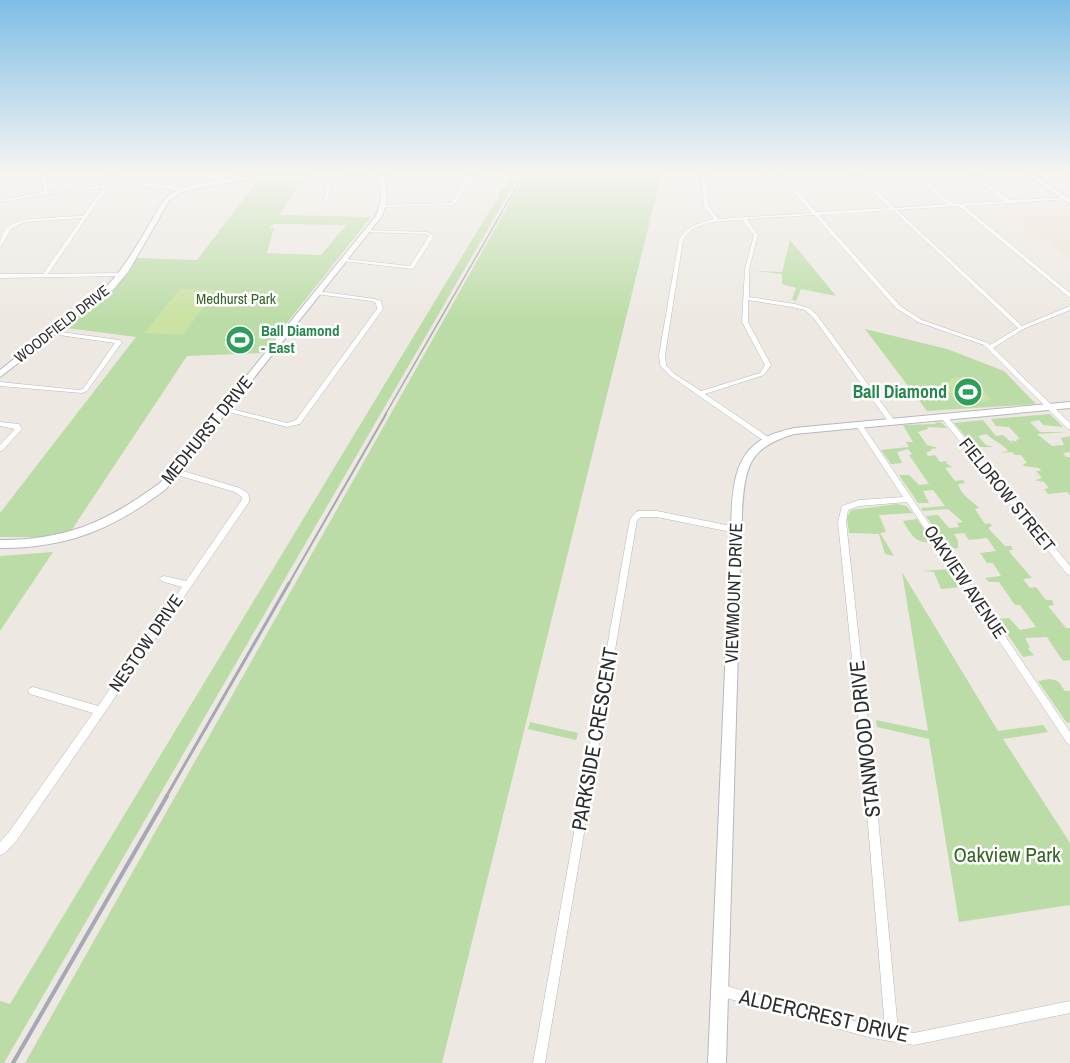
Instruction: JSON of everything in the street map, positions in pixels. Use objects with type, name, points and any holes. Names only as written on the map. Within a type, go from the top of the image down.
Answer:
[{"type":"street","points":[[0,245],[9,228],[22,222]]},
{"type":"street","points":[[44,276],[80,222]]},
{"type":"street","name":"WOODFIELD DRIVE","points":[[0,374],[85,310],[121,275],[154,222]]},
{"type":"street","name":"MEDHURST DRIVE","points":[[0,544],[49,542],[90,531],[130,511],[163,486],[345,260],[373,222]]},
{"type":"street","points":[[711,222],[697,225],[684,234],[681,240],[662,356],[663,364],[671,374],[766,439],[794,431],[1070,405]]},
{"type":"street","points":[[699,394],[762,374],[767,369],[767,362],[745,322],[747,269],[756,235],[746,222]]},
{"type":"street","points":[[821,222],[872,280],[908,315],[970,337],[990,347],[1070,427]]},
{"type":"street","points":[[906,222],[1021,328]]},
{"type":"street","points":[[980,222],[1070,296]]},
{"type":"street","points":[[345,260],[411,268],[432,236],[427,233],[367,231]]},
{"type":"street","points":[[0,276],[121,275]]},
{"type":"street","points":[[224,409],[287,425],[298,422],[380,309],[379,302],[373,300],[317,293]]},
{"type":"street","points":[[747,298],[807,309],[815,316],[892,422]]},
{"type":"street","points":[[990,347],[1021,328],[1070,308]]},
{"type":"street","points":[[0,384],[80,392],[84,390],[119,342],[54,333]]},
{"type":"street","name":"FIELDROW STREET","points":[[944,417],[1070,572]]},
{"type":"street","points":[[0,424],[17,426],[19,429],[0,449]]},
{"type":"street","name":"OAKVIEW AVENUE","points":[[859,425],[1070,740]]},
{"type":"street","name":"VIEWMOUNT DRIVE","points":[[717,1063],[739,475],[751,452],[766,439]]},
{"type":"street","name":"NESTOW DRIVE","points":[[0,850],[13,836],[245,502],[246,496],[237,490],[176,472]]},
{"type":"street","name":"STANWOOD DRIVE","points":[[892,1036],[869,776],[842,522],[845,508],[859,503],[909,500]]},
{"type":"street","name":"PARKSIDE CRESCENT","points":[[539,1063],[634,519],[639,514],[657,514],[736,530]]},
{"type":"street","points":[[164,579],[188,585]]},
{"type":"street","points":[[33,691],[98,711]]},
{"type":"street","name":"ALDERCREST DRIVE","points":[[720,990],[892,1036],[914,1039],[1070,1007]]},
{"type":"shaded area","points":[[1021,222],[1070,222],[1070,260]]},
{"type":"green space","name":"Medhurst Park","points":[[226,222],[367,222],[263,353],[187,356],[71,531],[45,537],[0,537],[0,513],[136,337],[67,328],[105,296],[137,258],[197,260]],"holes":[[[274,224],[346,225],[321,255],[267,253],[274,228],[269,228]]]},
{"type":"green space","points":[[483,222],[492,222],[4,1063],[0,1063],[0,1001],[10,1004]]},
{"type":"green space","points":[[499,222],[650,222],[442,1063],[25,1063]]},
{"type":"green space","points":[[790,240],[836,296],[801,289],[796,301],[792,300],[796,288],[782,284],[782,274],[755,271],[782,272]]},
{"type":"green space","points":[[180,289],[216,290],[183,335],[144,333]]},
{"type":"green space","points":[[865,329],[947,349],[1004,371],[1036,404],[927,411]]},
{"type":"green space","name":"Ball Diamond - East","points":[[238,333],[249,334],[255,338],[245,350],[222,346],[231,336]]},
{"type":"green space","name":"Ball Diamond","points":[[952,378],[974,379],[992,400],[965,402],[953,397],[946,385]]},
{"type":"green space","points":[[1050,414],[1063,427],[1043,425],[1039,420],[1030,422],[1040,432],[1068,432],[1037,434],[1052,446],[1064,445],[1061,438],[1070,436],[1070,452],[1063,453],[1066,457],[1070,457],[1070,495],[1067,492],[1048,494],[1044,489],[1049,488],[1044,482],[1035,480],[1042,478],[1036,471],[1041,471],[1039,468],[1024,466],[1023,464],[1027,463],[1021,455],[1015,455],[1012,452],[1000,453],[1008,451],[987,434],[978,436],[986,445],[994,447],[974,447],[954,423],[983,420],[996,436],[1003,435],[1013,444],[1011,440],[1017,442],[1016,440],[1020,439],[1009,427],[996,426],[991,419]]},
{"type":"green space","points":[[935,422],[942,423],[947,428],[927,427],[928,429],[918,432],[927,445],[938,448],[926,453],[928,456],[935,455],[940,462],[948,461],[946,463],[952,467],[945,468],[955,481],[963,480],[965,483],[958,484],[961,491],[979,508],[975,509],[985,524],[990,523],[992,526],[989,529],[1005,546],[1011,546],[1013,550],[1009,550],[1011,554],[1032,578],[1023,579],[1030,588],[1036,587],[1046,600],[1052,600],[1054,605],[1048,606],[1066,628],[1070,628],[1070,660],[1063,661],[1047,637],[1025,638],[1030,647],[1028,649],[1034,655],[1023,657],[997,619],[1009,618],[1020,630],[1036,627],[1020,605],[1015,605],[999,582],[989,582],[985,578],[1001,576],[993,563],[987,563],[980,553],[996,551],[987,538],[969,540],[964,533],[954,534],[958,541],[958,548],[949,549],[926,516],[938,515],[949,528],[959,527],[957,523],[963,522],[948,509],[923,511],[921,508],[945,506],[933,490],[923,491],[929,503],[918,503],[899,475],[909,475],[919,485],[929,484],[909,455],[912,454],[908,449],[897,452],[902,463],[891,464],[881,450],[909,447],[906,442],[913,442],[903,425],[936,424]]},
{"type":"green space","points":[[897,504],[906,506],[913,513],[879,515],[886,532],[880,533],[894,556],[885,554],[879,534],[849,533],[847,517],[851,510]]},
{"type":"green space","points":[[917,519],[933,542],[922,542],[915,538],[903,521]]},
{"type":"green space","points":[[53,552],[0,631],[0,556]]},
{"type":"green space","points":[[950,569],[962,587],[941,589],[934,572],[923,571]]},
{"type":"green space","name":"Oakview Park","points":[[902,572],[998,731],[1043,725],[1048,732],[1003,739],[1070,843],[1070,905],[959,922],[929,739],[877,727],[876,720],[928,731]]},
{"type":"green space","points":[[1050,679],[1058,681],[1065,691],[1070,691],[1070,722],[1067,723],[1038,681]]},
{"type":"green space","points":[[530,722],[578,733],[576,740],[528,729]]},
{"type":"railway","points":[[385,415],[496,222]]},
{"type":"railway","points":[[288,585],[386,414]]},
{"type":"railway","points":[[166,797],[289,583]]},
{"type":"railway","points":[[13,1063],[167,796]]},
{"type":"place","name":"Ball Diamond - East","points":[[240,340]]},
{"type":"place","name":"Ball Diamond","points":[[968,392]]}]
